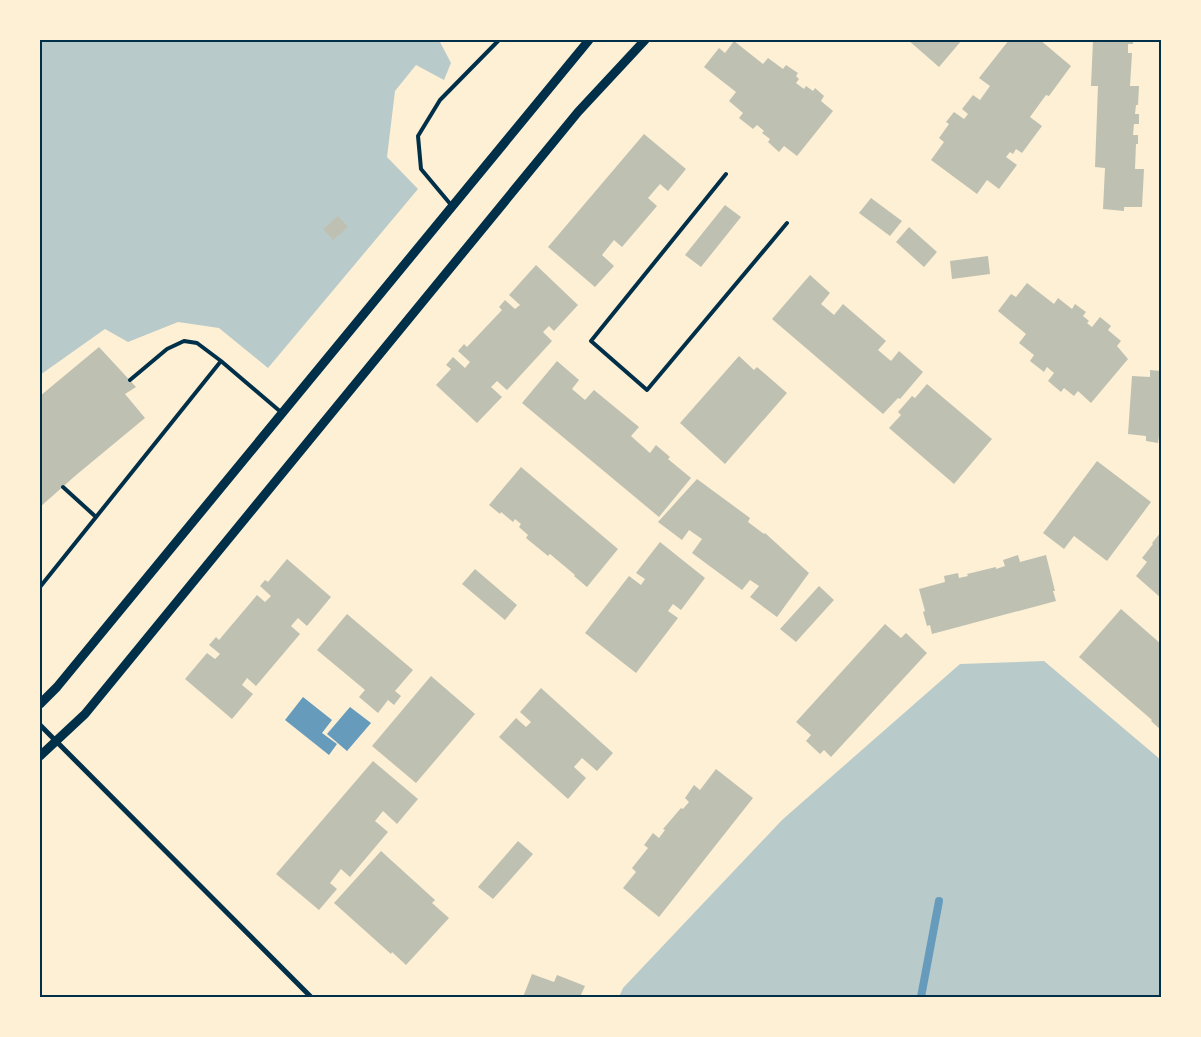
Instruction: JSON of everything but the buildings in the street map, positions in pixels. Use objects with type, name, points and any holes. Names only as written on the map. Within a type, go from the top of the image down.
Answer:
[{"type":"street","points":[[40,704],[57,688],[589,40]]},
{"type":"street","points":[[40,756],[92,706],[578,112],[645,40]]},
{"type":"street","points":[[40,725],[312,997]]},
{"type":"lane","points":[[452,206],[420,169],[418,136],[440,100],[499,40]]},
{"type":"lane","points":[[726,174],[591,341],[647,390],[786,223]]},
{"type":"lane","points":[[130,380],[167,349],[184,341],[197,343],[282,413]]},
{"type":"lane","points":[[40,587],[221,361]]},
{"type":"lane","points":[[63,486],[96,517]]},
{"type":"shaded area","points":[[40,40],[439,40],[451,63],[444,80],[416,65],[395,91],[387,157],[418,189],[268,368],[219,328],[178,322],[128,342],[105,329],[40,375]]},
{"type":"shaded area","points":[[1044,661],[1161,760],[1161,997],[619,997],[623,988],[782,820],[960,664]]},
{"type":"water","points":[[303,697],[332,720],[322,733],[337,744],[329,755],[285,720]]},
{"type":"water","points":[[350,707],[371,723],[347,751],[327,734]]},
{"type":"waterway","points":[[921,997],[939,901]]}]
